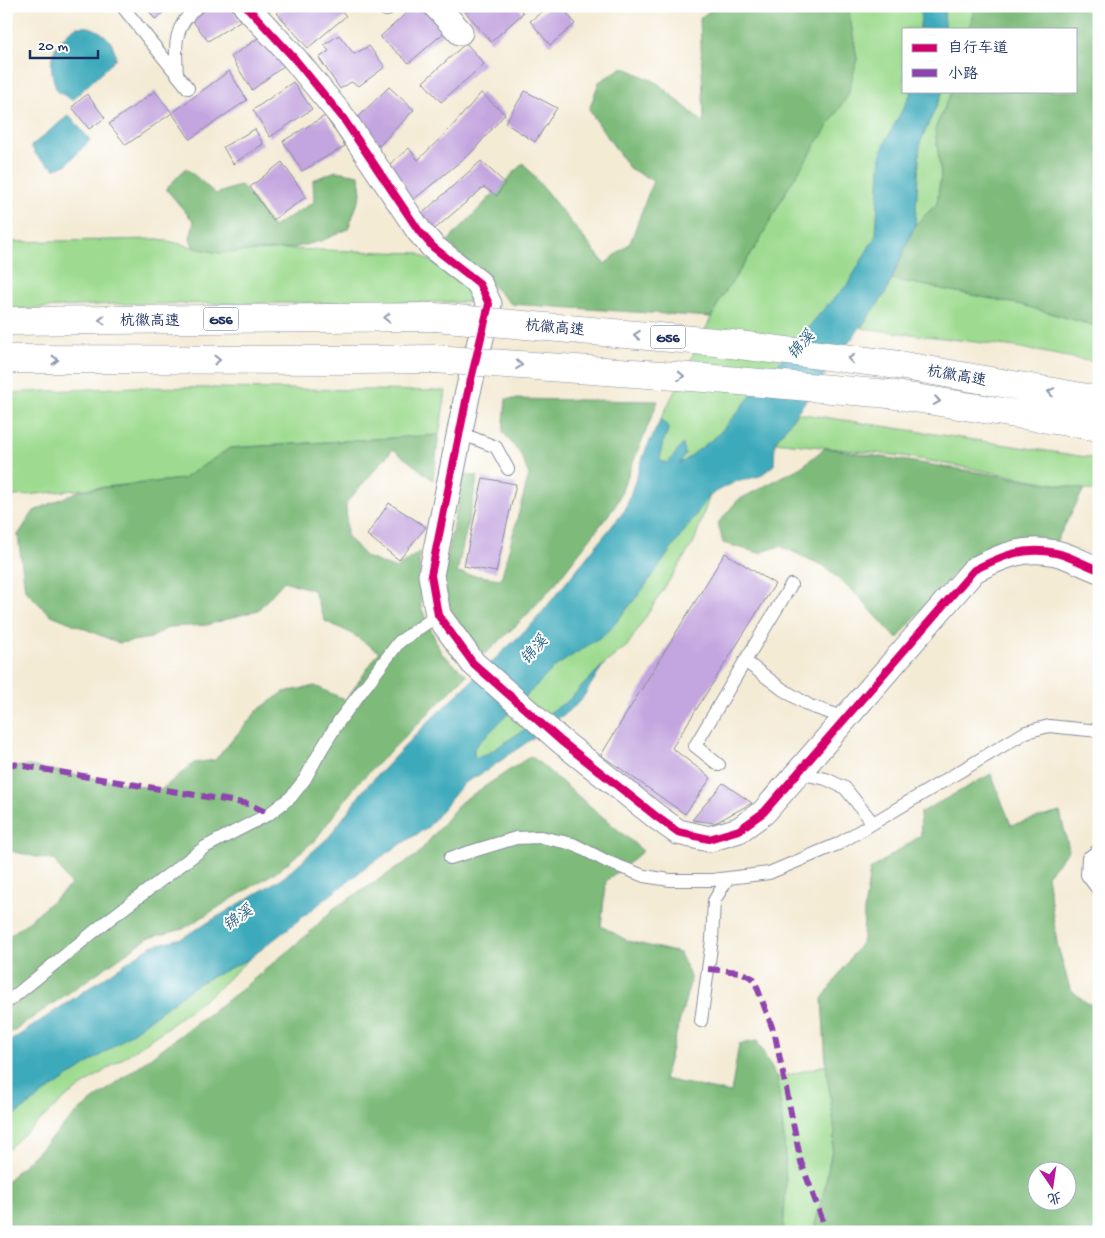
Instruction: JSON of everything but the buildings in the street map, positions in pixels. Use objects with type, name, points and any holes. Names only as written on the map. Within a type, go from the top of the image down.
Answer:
[{"type":"highway","name":"杭徽高速","points":[[6,321],[435,317],[715,342],[899,366],[1099,400]]},
{"type":"highway","name":"杭徽高速","points":[[6,360],[435,359],[704,378],[889,394],[1099,427]]},
{"type":"street","points":[[246,6],[294,58],[343,118],[419,231],[433,247],[479,282],[489,304],[431,575],[438,615],[474,663],[561,741],[678,832],[709,839],[739,830],[764,812],[974,570],[1001,556],[1029,550],[1056,553],[1096,563]]},
{"type":"street","points":[[436,6],[460,32]]},
{"type":"lane","points":[[122,6],[188,88]]},
{"type":"lane","points":[[177,74],[175,48],[180,27],[186,16],[198,6]]},
{"type":"lane","points":[[460,433],[496,447],[508,469]]},
{"type":"lane","points":[[719,765],[695,746],[791,585]]},
{"type":"lane","points":[[6,1003],[106,921],[206,847],[268,814],[291,797],[305,779],[340,721],[399,642],[438,615]]},
{"type":"lane","points":[[745,661],[782,689],[810,706],[846,718]]},
{"type":"lane","points":[[450,858],[516,838],[541,837],[573,844],[608,862],[644,876],[670,880],[712,880],[769,873],[838,844],[1026,732],[1049,726],[1099,731]]},
{"type":"lane","points":[[798,772],[826,779],[845,788],[873,823]]},
{"type":"lane","points":[[1099,850],[1088,858],[1087,875],[1099,890]]},
{"type":"lane","points":[[701,1021],[712,940],[714,901],[728,878]]},
{"type":"green space","points":[[716,6],[848,6],[857,59],[848,95],[788,188],[757,245],[721,298],[711,317],[511,304],[447,242],[523,163],[605,264],[630,243],[653,181],[629,168],[589,110],[599,82],[623,67],[656,82],[704,123],[700,18]]},
{"type":"green space","points":[[848,6],[919,6],[921,14],[920,28],[902,28],[902,92],[912,92],[881,154],[876,235],[848,284],[829,303],[718,435],[679,465],[660,461],[662,445],[669,428],[661,419],[721,298],[757,245],[857,59]]},
{"type":"green space","points":[[944,6],[975,6],[969,28],[945,28]]},
{"type":"green space","points":[[975,6],[1099,6],[1099,327],[1022,305],[892,279],[915,225],[937,204],[941,175],[935,129],[952,92],[1078,92],[1078,28],[969,28]]},
{"type":"green space","points":[[943,92],[952,92],[935,129],[941,175],[937,204],[915,225],[920,143]]},
{"type":"green space","points":[[186,168],[216,194],[241,185],[273,227],[314,202],[313,180],[336,171],[359,175],[361,194],[348,229],[321,241],[288,249],[219,253],[194,248],[190,239],[194,222],[166,189]]},
{"type":"green space","points":[[159,239],[219,253],[288,249],[418,253],[458,279],[474,302],[114,304],[6,310],[6,242]]},
{"type":"green space","points":[[892,279],[1022,305],[1099,327],[1099,363],[1016,347],[861,328],[885,294]]},
{"type":"green space","points":[[136,387],[446,391],[439,435],[230,448],[183,479],[6,497],[6,393]]},
{"type":"green space","points":[[506,399],[658,401],[616,505],[554,585],[524,618],[485,654],[461,633],[451,613],[443,578],[463,475],[478,476],[457,573],[501,579],[529,475],[521,455],[503,432]]},
{"type":"green space","points":[[797,413],[1099,459],[1099,492],[903,456],[775,442]]},
{"type":"green space","points":[[439,435],[433,480],[393,449],[346,503],[347,537],[366,557],[396,569],[419,552],[421,607],[441,653],[467,675],[357,784],[315,840],[279,870],[183,929],[148,938],[6,1036],[6,938],[71,885],[55,861],[6,850],[6,767],[29,766],[161,790],[194,763],[215,760],[258,710],[284,692],[315,686],[346,700],[379,652],[351,633],[325,621],[313,590],[284,581],[258,610],[207,625],[169,627],[151,638],[119,643],[49,614],[25,590],[18,535],[34,511],[81,490],[183,479],[230,448]]},
{"type":"green space","points":[[825,448],[1084,489],[1056,542],[1008,540],[989,547],[974,556],[945,583],[897,639],[858,596],[824,566],[780,546],[759,553],[723,543],[718,523],[738,500],[801,467]]},
{"type":"green space","points":[[710,495],[694,542],[627,646],[604,664],[569,700],[489,753],[474,758],[474,748],[556,666],[608,632],[640,593]]},
{"type":"green space","points":[[531,756],[643,851],[606,881],[601,926],[628,941],[680,953],[691,979],[664,1079],[731,1093],[739,1044],[757,1041],[777,1078],[784,1138],[786,1182],[783,1232],[6,1232],[6,1182],[80,1110],[237,993],[307,935],[333,909],[417,855],[461,802]]},
{"type":"green space","points":[[991,774],[1011,825],[1060,812],[1069,850],[1047,875],[1057,943],[1070,989],[1088,1004],[1099,1005],[1099,1232],[813,1232],[825,1187],[835,1133],[826,1065],[822,999],[863,940],[864,911],[870,870],[921,835],[920,813]]},
{"type":"green space","points":[[249,959],[215,991],[161,1032],[69,1095],[6,1152],[6,1122],[43,1094],[117,1044],[197,984]]},
{"type":"green space","points":[[826,1065],[835,1133],[825,1187],[813,1232],[783,1232],[786,1182],[784,1138],[777,1078]]},
{"type":"water","points":[[919,6],[944,6],[945,28],[920,28],[921,14]]},
{"type":"water","points":[[76,27],[90,27],[102,33],[112,44],[116,59],[72,100],[57,91],[51,63],[55,48]]},
{"type":"water","name":"锦溪","points":[[911,92],[943,92],[920,143],[915,225],[885,294],[775,442],[774,465],[760,476],[735,482],[710,495],[640,593],[608,632],[556,666],[474,748],[474,758],[489,753],[569,700],[604,664],[580,702],[486,771],[464,783],[428,827],[370,864],[249,959],[197,984],[117,1044],[43,1094],[6,1122],[6,1044],[151,946],[182,938],[284,877],[329,837],[365,788],[426,724],[534,622],[625,510],[646,449],[661,419],[669,428],[662,445],[660,461],[668,463],[683,444],[685,454],[680,464],[718,435],[829,303],[848,284],[876,235],[881,154],[887,138]]},
{"type":"water","points":[[69,115],[90,140],[66,165],[55,169],[37,156],[31,146]]},
{"type":"marked path","points":[[6,763],[249,804],[269,814]]},
{"type":"marked path","points":[[708,969],[741,972],[754,979],[775,1035],[801,1162],[827,1232]]},
{"type":"cycle path","points":[[246,6],[294,58],[343,118],[419,231],[433,247],[479,283],[489,304],[467,396],[431,575],[438,615],[473,663],[561,741],[678,832],[709,839],[739,830],[764,812],[974,570],[994,560],[1034,551],[1061,554],[1099,570]]}]
